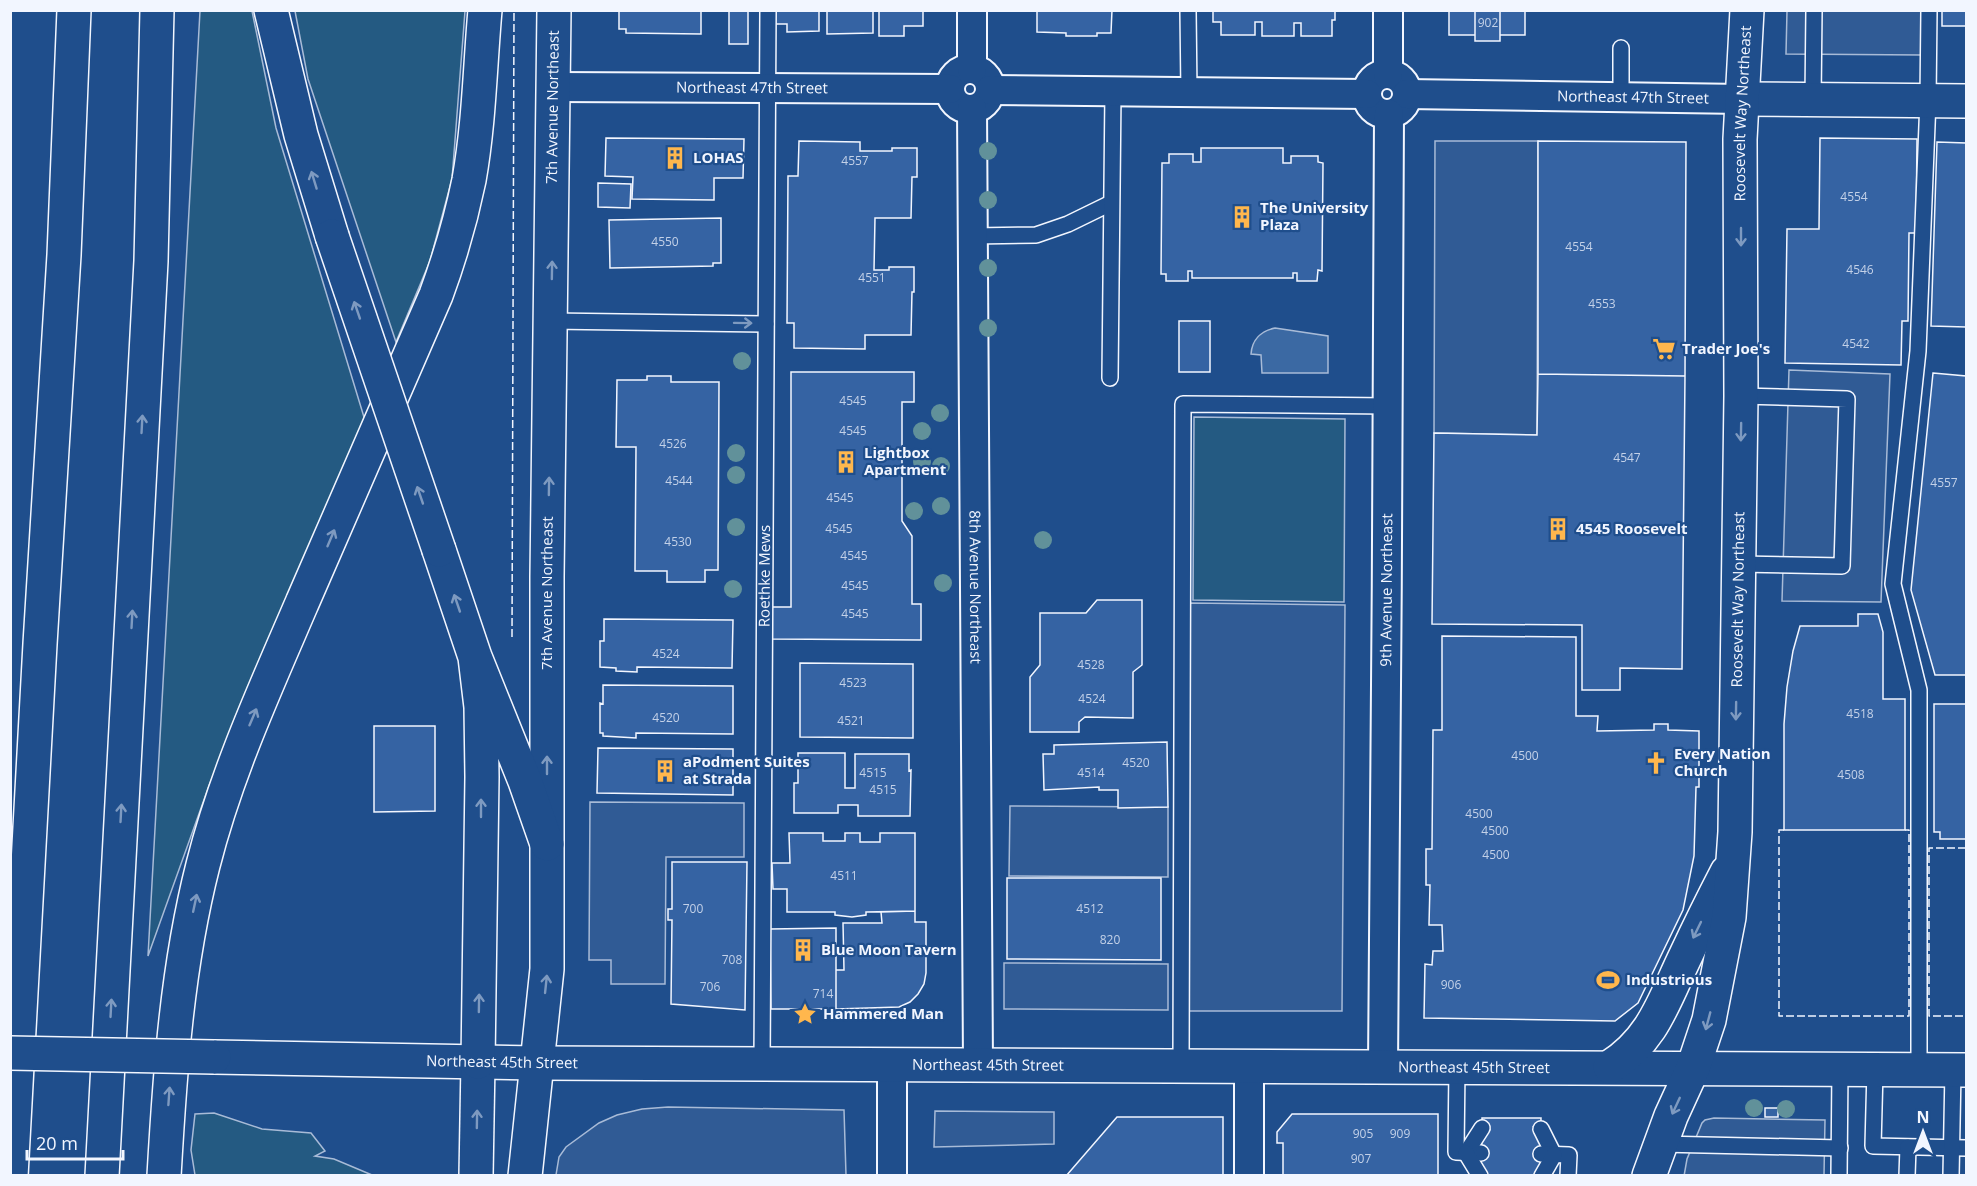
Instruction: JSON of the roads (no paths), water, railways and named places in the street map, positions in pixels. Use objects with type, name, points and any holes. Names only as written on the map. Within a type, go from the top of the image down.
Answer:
[{"type":"main road","points":[[11,1176],[64,255],[74,10]]},
{"type":"main road","points":[[102,1176],[151,261],[157,10]]},
{"type":"main road","points":[[271,10],[301,135],[332,236],[475,657],[547,844]]},
{"type":"main road","points":[[164,1176],[176,1017],[192,917],[206,855],[227,785],[253,716],[436,294],[450,256],[461,218],[475,138],[485,10]]},
{"type":"main road","name":"7th Avenue Northeast","points":[[525,1176],[547,969],[547,577],[554,10]]},
{"type":"main road","name":"Roosevelt Way Northeast","points":[[1649,1176],[1671,1116],[1694,1068],[1709,1020],[1729,917],[1733,860],[1739,564],[1740,139],[1747,10]]},
{"type":"main road","name":"Northeast 47th Street","points":[[1743,99],[1966,101]]},
{"type":"main road","points":[[475,657],[481,707],[482,777],[477,1176]]},
{"type":"main road","points":[[1610,1068],[1637,1047],[1656,1019],[1700,924],[1733,860]]},
{"type":"main road","name":"Northeast 45th Street","points":[[10,1053],[538,1063],[1960,1070]]},
{"type":"street","name":"8th Avenue Northeast","points":[[972,10],[978,89],[973,236],[978,1065]]},
{"type":"street","points":[[1388,10],[1388,74]]},
{"type":"street","name":"Northeast 47th Street","points":[[554,87],[950,89],[952,79],[961,70],[978,89]]},
{"type":"street","points":[[1388,74],[1401,79],[1405,84],[1398,104],[1382,114],[1371,107],[1367,93],[1370,83],[1375,78],[1388,74]]},
{"type":"street","points":[[978,89],[1189,93],[1367,93]]},
{"type":"street","name":"Northeast 47th Street","points":[[1398,104],[1620,98],[1743,99]]},
{"type":"street","name":"9th Avenue Northeast","points":[[1383,1067],[1389,406],[1398,104]]},
{"type":"street","points":[[892,1064],[892,1176]]},
{"type":"street","points":[[1249,1066],[1249,1176]]},
{"type":"lane","name":"Roethke Mews","points":[[762,1064],[768,10]]},
{"type":"lane","points":[[1188,10],[1189,93]]},
{"type":"lane","points":[[1813,99],[1814,10]]},
{"type":"lane","points":[[1919,1070],[1919,690],[1893,584],[1918,351],[1928,100],[1929,10]]},
{"type":"lane","points":[[1620,48],[1620,98]]},
{"type":"lane","points":[[1110,378],[1113,92]]},
{"type":"lane","points":[[973,236],[1036,235],[1068,224],[1111,202]]},
{"type":"lane","points":[[551,321],[766,324]]},
{"type":"lane","points":[[1739,564],[1842,566],[1847,399],[1741,396]]},
{"type":"lane","points":[[1181,1066],[1183,404],[1389,406]]},
{"type":"lane","points":[[1456,1067],[1456,1152],[1473,1153]]},
{"type":"lane","points":[[1839,1176],[1840,1069]]},
{"type":"lane","points":[[1875,1070],[1873,1146],[1959,1148]]},
{"type":"lane","points":[[1951,1176],[1959,1148],[1960,1070]]},
{"type":"lane","points":[[1479,1176],[1473,1153],[1482,1128]]},
{"type":"lane","points":[[1541,1129],[1548,1154],[1542,1176]]},
{"type":"lane","points":[[1661,1144],[1840,1148]]},
{"type":"lane","points":[[1907,1176],[1908,1147]]},
{"type":"lane","points":[[1548,1154],[1569,1155],[1568,1176]]},
{"type":"place","name":"LOHAS","points":[[675,158]]},
{"type":"place","name":"The University Plaza","points":[[1242,217]]},
{"type":"place","name":"Trader Joe's","points":[[1664,349]]},
{"type":"place","name":"Lightbox Apartment","points":[[846,462]]},
{"type":"place","name":"4545 Roosevelt","points":[[1558,529]]},
{"type":"place","name":"Every Nation Church","points":[[1656,763]]},
{"type":"place","name":"aPodment Suites at Strada","points":[[665,771]]},
{"type":"place","name":"Blue Moon Tavern","points":[[803,950]]},
{"type":"place","name":"Industrious","points":[[1608,980]]},
{"type":"place","name":"Hammered Man","points":[[805,1014]]}]
